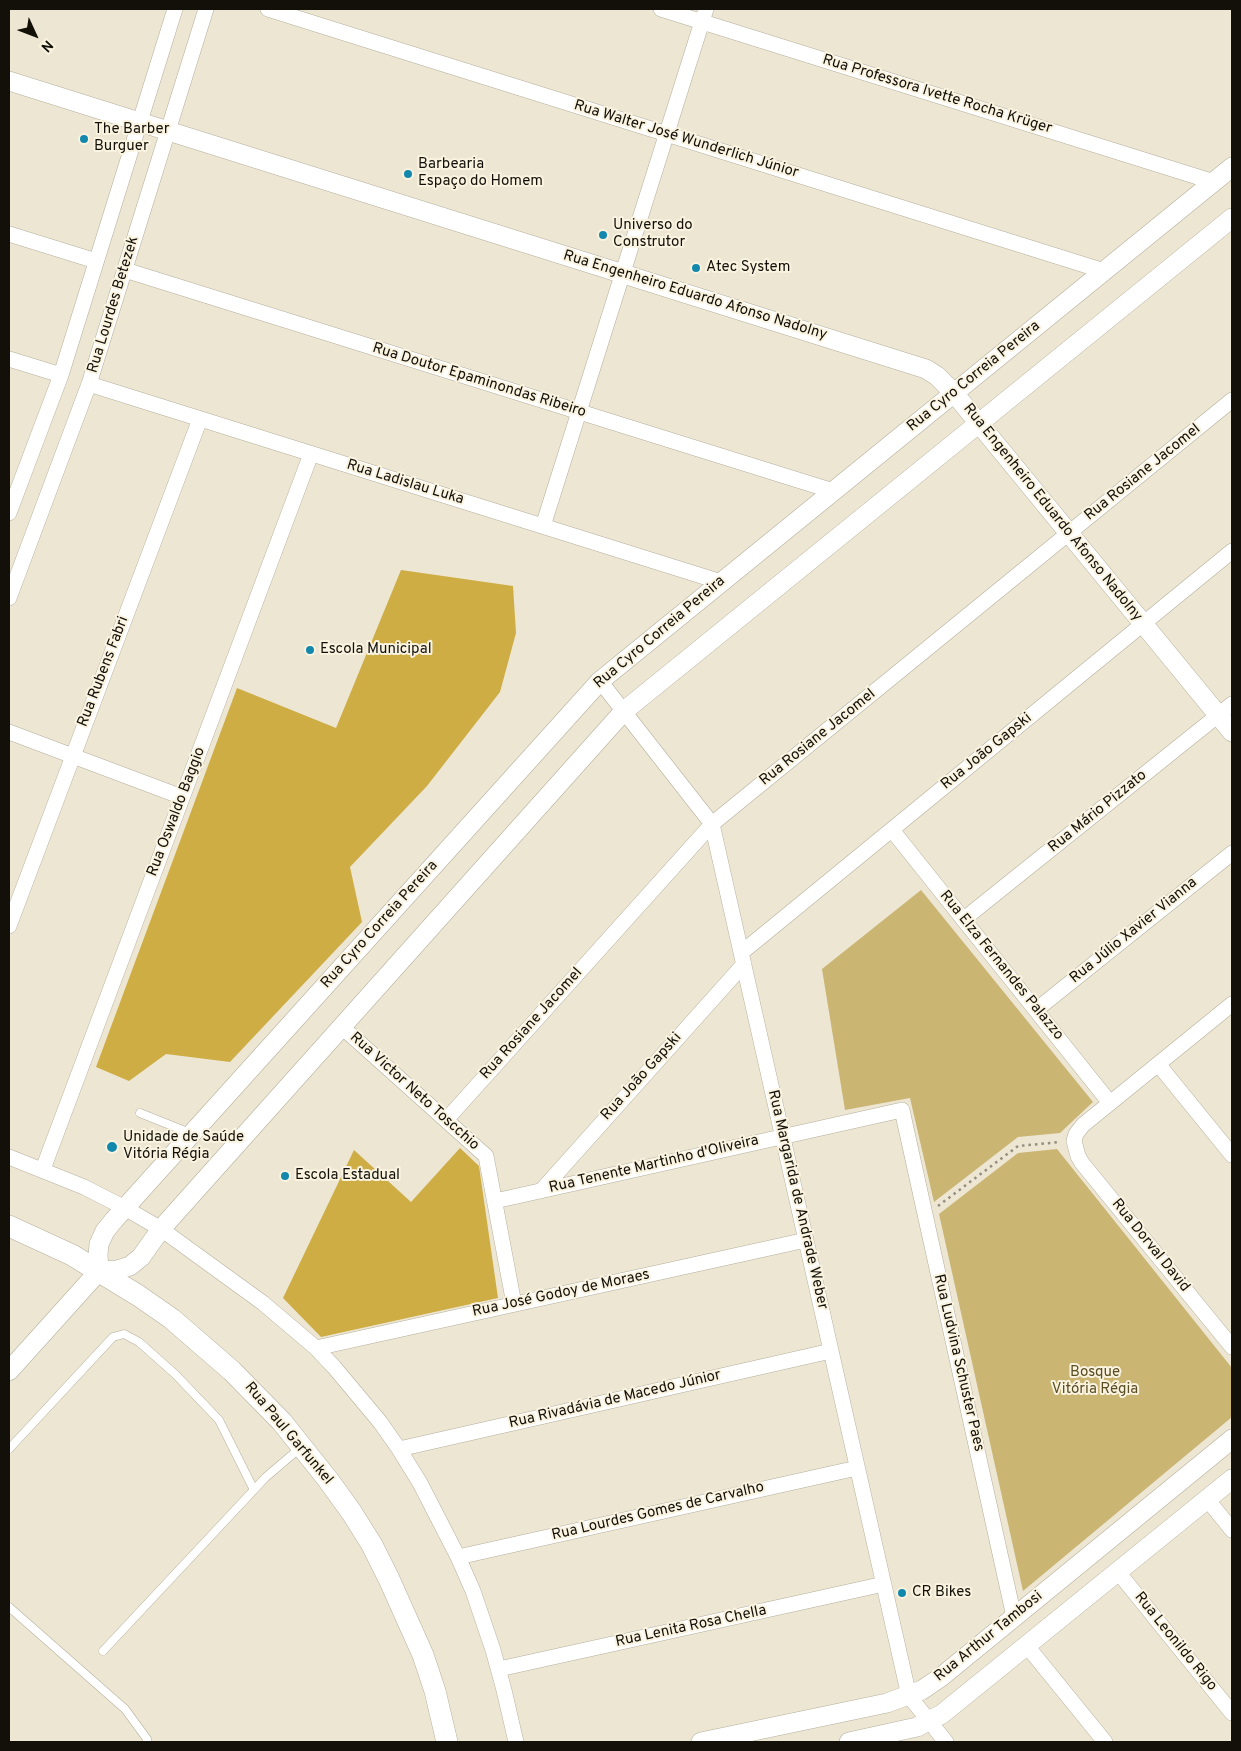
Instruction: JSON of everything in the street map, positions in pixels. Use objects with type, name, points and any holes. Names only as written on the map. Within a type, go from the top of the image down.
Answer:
[{"type":"main road","name":"Rua Paul Garfunkel","points":[[9,1226],[51,1245],[99,1271],[159,1310],[203,1344],[257,1395],[302,1446],[352,1513],[372,1545],[422,1655],[435,1691],[447,1742]]},
{"type":"street","name":"Rua Lourdes Betezek","points":[[9,513],[61,375],[175,9]]},
{"type":"street","name":"Rua Lourdes Betezek","points":[[9,598],[89,384],[206,9]]},
{"type":"street","name":"Rua Walter José Wunderlich Júnior","points":[[268,9],[1104,271]]},
{"type":"street","name":"Rua Professora Ivette Rocha Krüger","points":[[660,9],[704,15],[1214,182]]},
{"type":"street","points":[[543,526],[704,15]]},
{"type":"street","name":"Rua Engenheiro Eduardo Afonso Nadolny","points":[[9,81],[916,365],[937,376],[954,393],[1144,624],[1225,709],[1232,732]]},
{"type":"street","name":"Rua Cyro Correia Pereira","points":[[99,1271],[99,1244],[105,1231],[600,681],[1232,167]]},
{"type":"street","points":[[9,1371],[99,1271],[117,1270],[130,1266],[141,1256],[161,1229],[624,711],[1232,218]]},
{"type":"street","points":[[9,234],[96,261]]},
{"type":"street","name":"Rua Doutor Epaminondas Ribeiro","points":[[125,270],[833,491]]},
{"type":"street","points":[[9,359],[61,375]]},
{"type":"street","name":"Rua Ladislau Luka","points":[[89,384],[721,582]]},
{"type":"street","name":"Rua Rosiane Jacomel","points":[[446,1120],[712,824],[1232,400]]},
{"type":"street","name":"Rua Rubens Fabri","points":[[9,926],[200,419]]},
{"type":"street","name":"Rua Oswaldo Baggio","points":[[43,1169],[311,454]]},
{"type":"street","name":"Rua João Gapski","points":[[541,1190],[742,958],[892,830],[1232,552]]},
{"type":"street","name":"Rua Margarida de Andrade Weber","points":[[600,681],[712,824],[909,1696],[946,1742]]},
{"type":"street","name":"Rua Mário Pizzato","points":[[964,920],[1225,709]]},
{"type":"street","points":[[9,732],[182,798]]},
{"type":"street","name":"Rua Elza Fernandes Palazzo","points":[[892,830],[1110,1103]]},
{"type":"street","name":"Rua Júlio Xavier Vianna","points":[[1036,1010],[1232,853]]},
{"type":"street","points":[[1074,1141],[1076,1134],[1083,1125],[1232,1004]]},
{"type":"street","name":"Rua Victor Neto Toscchio","points":[[342,1027],[486,1156],[514,1304]]},
{"type":"street","points":[[1158,1064],[1232,1155]]},
{"type":"street","name":"Rua Tenente Martinho d'Oliveira","points":[[494,1201],[902,1110]]},
{"type":"street","name":"Rua Ludvina Schuster Paes","points":[[902,1110],[1014,1617]]},
{"type":"street","name":"Rua Dorval David","points":[[1074,1141],[1082,1163],[1232,1347]]},
{"type":"street","points":[[9,1157],[84,1187],[161,1229],[263,1303],[316,1348],[356,1392],[398,1449],[420,1483],[458,1557],[473,1591],[499,1669],[516,1742]]},
{"type":"street","name":"Rua José Godoy de Moraes","points":[[316,1348],[806,1240]]},
{"type":"street","name":"Rua Rivadávia de Macedo Júnior","points":[[398,1449],[831,1351]]},
{"type":"street","name":"Rua Arthur Tambosi","points":[[700,1742],[887,1703],[922,1690],[941,1677],[1232,1439]]},
{"type":"street","name":"Rua Lourdes Gomes de Carvalho","points":[[458,1557],[858,1468]]},
{"type":"street","name":"Rua Arthur Tambosi","points":[[849,1742],[904,1730],[930,1722],[952,1707],[1232,1479]]},
{"type":"street","points":[[1207,1499],[1232,1530]]},
{"type":"street","name":"Rua Leonildo Rigo","points":[[1118,1572],[1232,1713]]},
{"type":"street","name":"Rua Lenita Rosa Chella","points":[[499,1669],[884,1584]]},
{"type":"street","points":[[1027,1646],[1105,1742]]},
{"type":"lane","points":[[140,1113],[192,1134]]},
{"type":"lane","points":[[10,1446],[113,1337],[124,1334],[139,1342],[175,1374],[220,1420],[254,1490]]},
{"type":"lane","points":[[103,1651],[266,1476],[302,1446]]},
{"type":"lane","points":[[9,1607],[125,1709],[147,1739],[147,1742]]},
{"type":"path","points":[[925,1216],[1018,1146],[1074,1141]]},
{"type":"green space","points":[[921,890],[1093,1102],[1060,1133],[1018,1137],[934,1202],[910,1098],[845,1110],[822,969]]},
{"type":"green space","name":"Bosque Vitória Régia","points":[[1057,1149],[1232,1368],[1232,1417],[1023,1591],[939,1214],[1018,1153]]},
{"type":"shaded area","points":[[401,570],[513,586],[516,633],[500,692],[427,786],[350,867],[362,922],[230,1062],[166,1054],[129,1081],[96,1067],[237,688],[336,728]]},
{"type":"shaded area","points":[[460,1148],[479,1166],[498,1298],[321,1337],[283,1298],[354,1150],[411,1202]]},
{"type":"place","name":"The Barber Burguer","points":[[84,139]]},
{"type":"place","name":"Barbearia Espaço do Homem","points":[[408,174]]},
{"type":"place","name":"Universo do Construtor","points":[[603,235]]},
{"type":"place","name":"Atec System","points":[[696,268]]},
{"type":"place","name":"Escola Municipal","points":[[310,650]]},
{"type":"place","name":"Unidade de Saúde Vitória Régia","points":[[112,1147]]},
{"type":"place","name":"Escola Estadual","points":[[285,1176]]},
{"type":"place","name":"CR Bikes","points":[[902,1593]]}]
